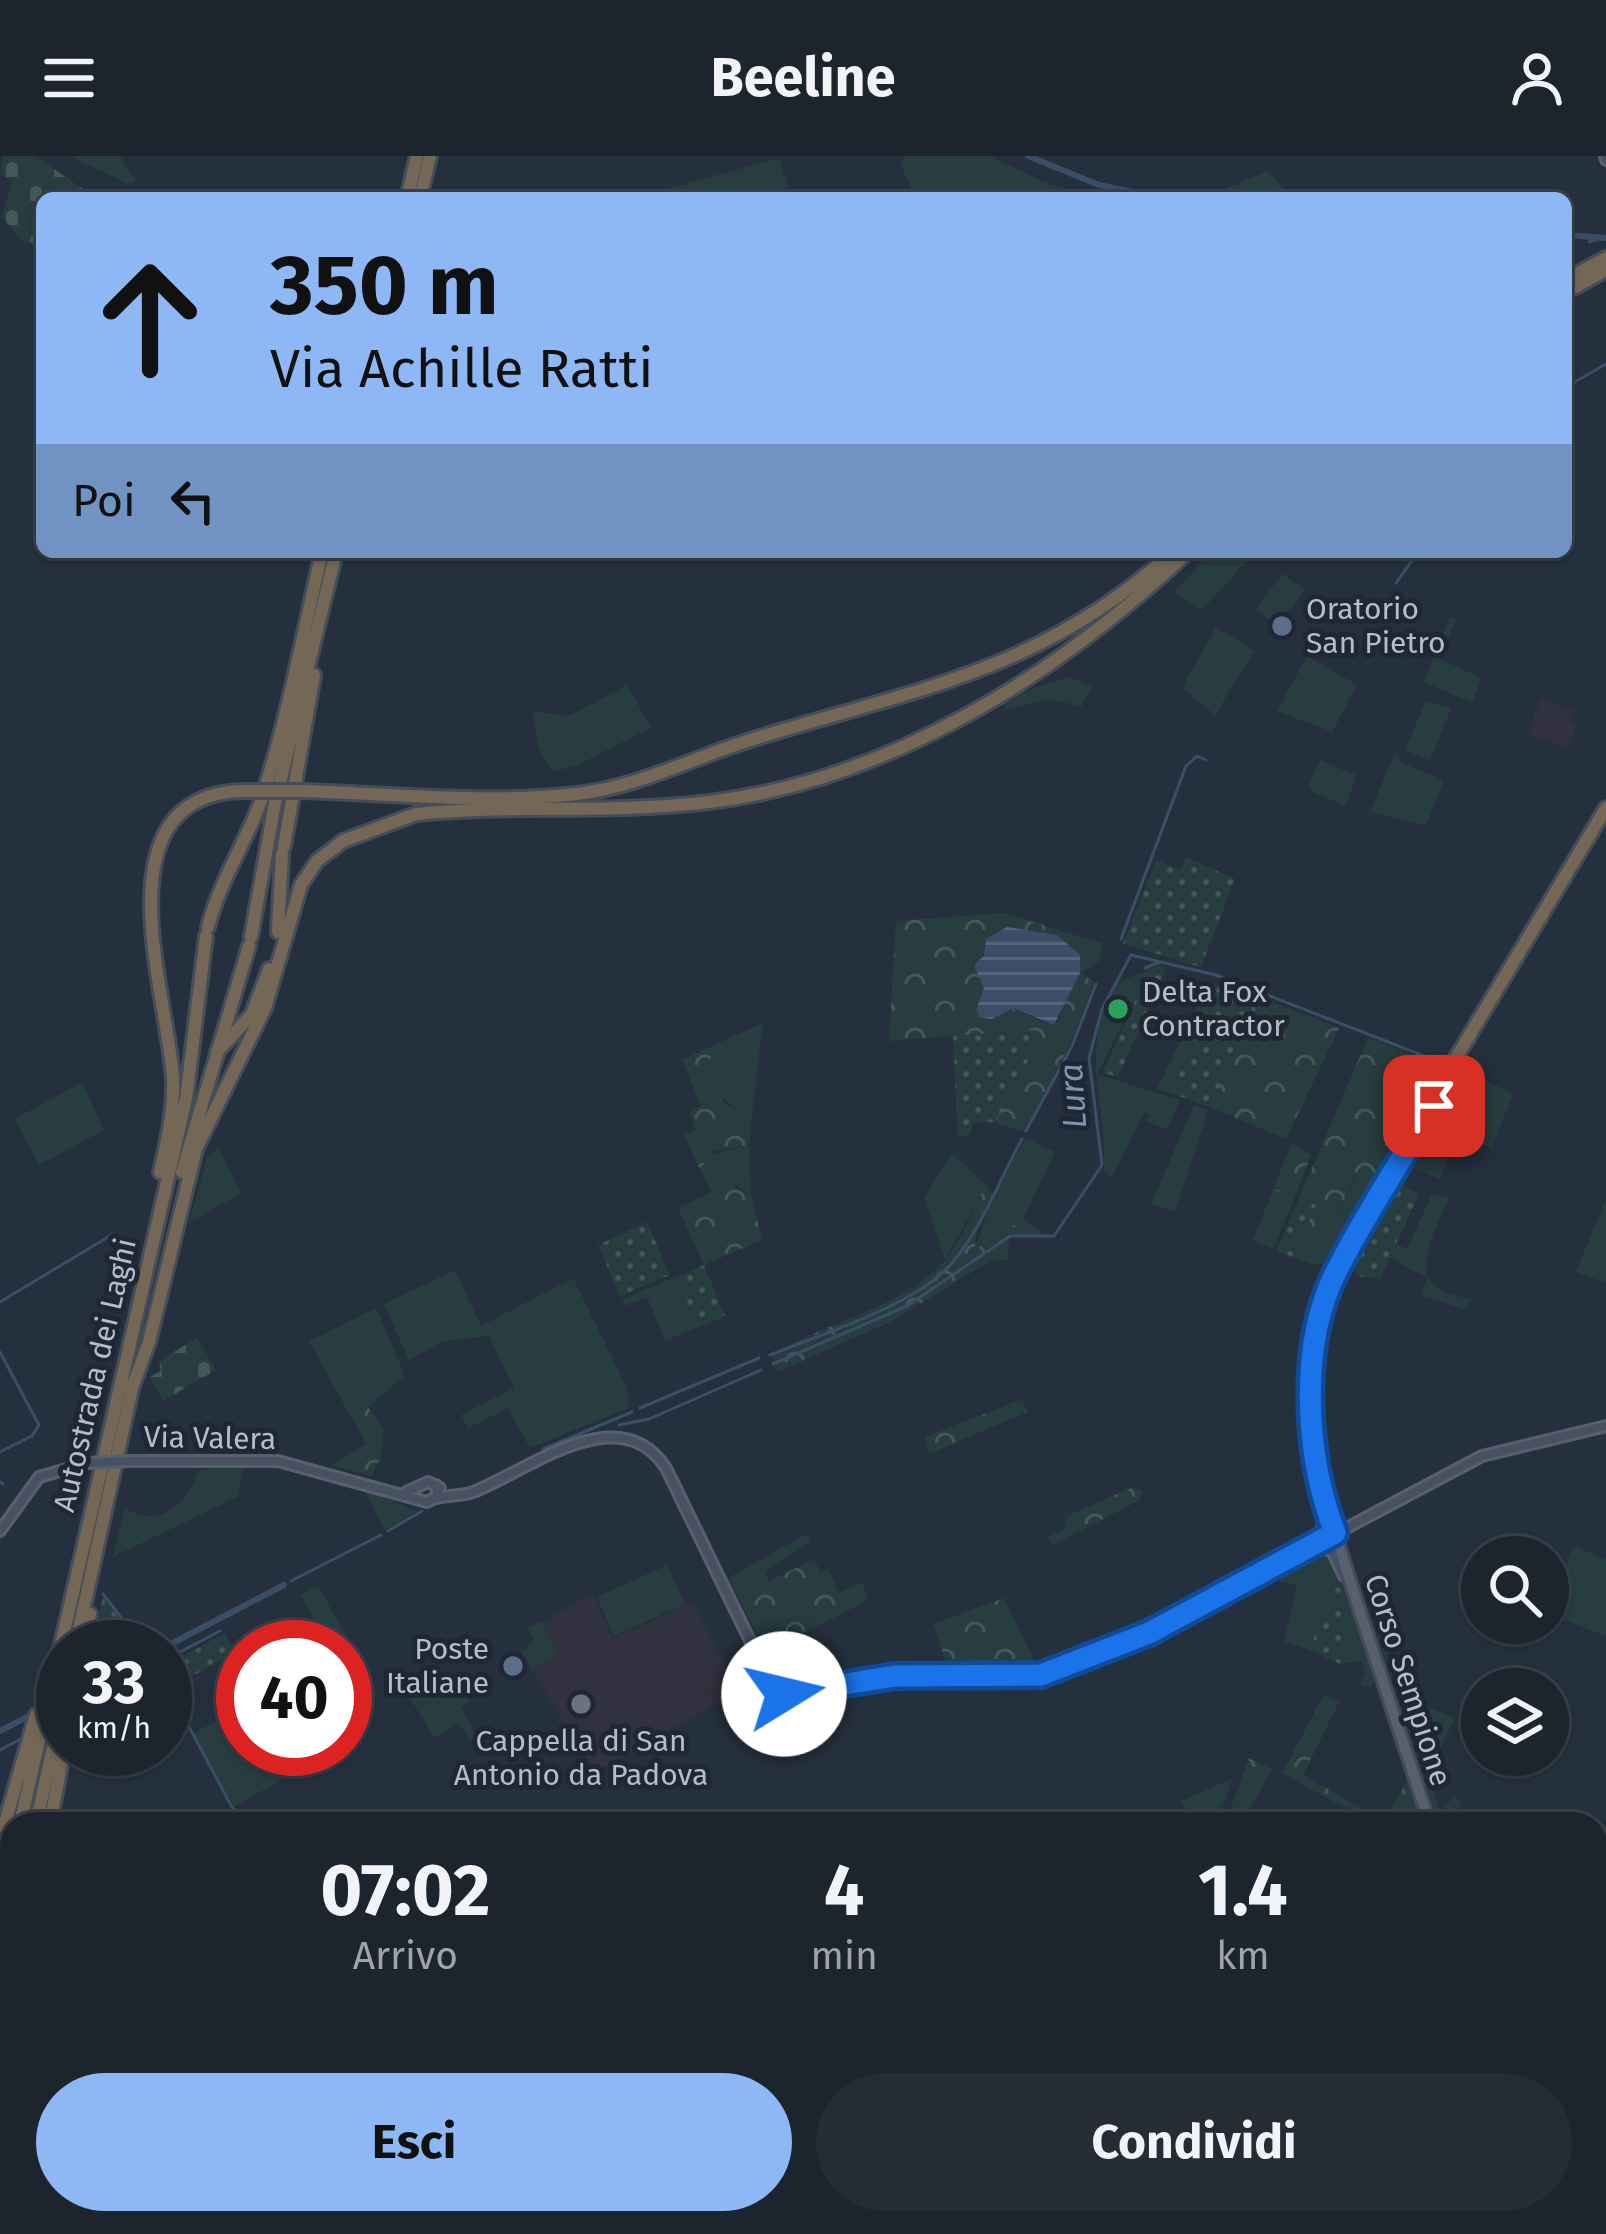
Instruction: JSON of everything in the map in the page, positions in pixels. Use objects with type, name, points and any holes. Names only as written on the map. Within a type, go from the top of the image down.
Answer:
[{"type":"highway","points":[[408,192],[417,156]]},
{"type":"highway","points":[[421,192],[430,156]]},
{"type":"highway","points":[[1572,287],[1606,258]]},
{"type":"highway","points":[[1572,278],[1606,270]]},
{"type":"highway","name":"Autostrada dei Laghi","points":[[64,1620],[190,1079],[207,931],[223,874],[262,798],[321,558]]},
{"type":"highway","name":"Autostrada dei Laghi","points":[[83,1620],[94,1553],[190,1138],[250,942],[279,784],[335,558]]},
{"type":"highway","points":[[153,1226],[173,1091],[151,954],[155,874],[167,834],[182,812],[206,796],[244,791],[559,796],[628,785],[1010,661],[1094,615],[1165,558]]},
{"type":"highway","points":[[132,1388],[149,1342],[196,1149],[265,1008],[301,885],[317,861],[343,841],[387,820],[425,813],[598,811],[693,803],[823,777],[873,759],[1039,672],[1103,628],[1181,558]]},
{"type":"highway","points":[[217,1052],[248,1021],[269,970],[281,915],[283,850],[325,600]]},
{"type":"highway","name":"Corso Sempione","points":[[1337,1269],[1606,808]]},
{"type":"highway","name":"Corso Sempione","points":[[1564,884],[1606,820]]},
{"type":"highway","points":[[8,1812],[36,1710]]},
{"type":"highway","name":"Autostrada dei Laghi","points":[[23,1812],[36,1750]]},
{"type":"highway","points":[[39,1812],[47,1776]]},
{"type":"highway","points":[[52,1812],[59,1776]]},
{"type":"main road","name":"Corso Sempione","points":[[1337,1269],[1322,1318],[1312,1389],[1326,1508],[1426,1812]]},
{"type":"street","points":[[420,1486],[423,1501],[458,1495],[590,1439],[638,1446],[670,1478],[780,1691],[798,1692],[895,1676],[1035,1676],[1149,1633],[1482,1456],[1606,1426]]},
{"type":"street","name":"Via Valera","points":[[0,1531],[39,1477],[86,1463],[278,1461],[423,1501]]},
{"type":"street","points":[[401,1492],[436,1485],[458,1495]]},
{"type":"street","points":[[436,1485],[437,1498]]},
{"type":"street","points":[[1309,1546],[1324,1532],[1326,1508],[1353,1524]]},
{"type":"street","points":[[1343,1557],[1353,1524]]},
{"type":"street","points":[[1309,1546],[1332,1551],[1354,1591]]},
{"type":"shaded area","points":[[1541,697],[1574,711],[1571,720],[1576,727],[1568,748],[1528,734]]},
{"type":"shaded area","points":[[593,1593],[612,1639],[693,1602],[738,1692],[595,1772],[531,1669],[559,1654],[543,1622]]},
{"type":"green space","points":[[3,156],[35,156],[87,192],[36,192],[36,243],[23,242],[2,217],[12,182],[0,174]]},
{"type":"green space","points":[[69,156],[120,156],[136,181],[128,184]]},
{"type":"green space","points":[[904,156],[990,156],[1077,192],[912,192],[900,163]]},
{"type":"green space","points":[[779,158],[790,192],[662,192]]},
{"type":"green space","points":[[1267,171],[1287,192],[1239,192],[1221,190]]},
{"type":"green space","points":[[1206,558],[1250,558],[1202,610],[1174,593]]},
{"type":"green space","points":[[1282,574],[1305,590],[1279,626],[1256,610]]},
{"type":"green space","points":[[1450,617],[1456,619],[1440,659],[1482,678],[1472,703],[1424,682]]},
{"type":"green space","points":[[1216,627],[1254,651],[1215,715],[1182,688]]},
{"type":"green space","points":[[1307,656],[1357,685],[1332,732],[1277,711]]},
{"type":"green space","points":[[1069,677],[1092,686],[1081,707],[1051,699],[1006,710],[1003,705],[1031,689]]},
{"type":"green space","points":[[627,685],[651,728],[578,765],[552,772],[538,747],[533,711],[569,716]]},
{"type":"green space","points":[[1426,701],[1451,708],[1430,761],[1405,750]]},
{"type":"green space","points":[[1395,752],[1402,763],[1444,780],[1426,826],[1370,812]]},
{"type":"green space","points":[[1320,760],[1356,775],[1346,806],[1314,793],[1309,785]]},
{"type":"green space","points":[[1186,857],[1235,879],[1201,967],[1123,944],[1156,860],[1181,870]]},
{"type":"green space","points":[[1005,913],[1103,944],[1098,962],[1081,973],[1094,982],[1070,1045],[1024,1132],[994,1122],[1042,1036],[1022,1031],[889,1041],[896,921]],"holes":[[[986,939],[1062,1011],[1058,1022],[1050,1025],[1012,1008],[992,1019],[976,1010],[983,1002]]]},
{"type":"green space","points":[[1162,964],[1166,969],[1148,973],[1097,1074],[1180,1100],[1167,1130],[1146,1121],[1150,1115],[1145,1112],[1112,1177],[1104,1170],[1096,1074],[1099,1028],[1119,982]]},
{"type":"green space","points":[[1166,969],[1118,1077],[1103,1073],[1148,972]]},
{"type":"green space","points":[[1221,980],[1256,996],[1212,1108],[1170,1093]]},
{"type":"green space","points":[[1209,982],[1219,986],[1170,1093],[1157,1089]]},
{"type":"green space","points":[[1256,996],[1339,1028],[1286,1139],[1212,1108]]},
{"type":"green space","points":[[763,1023],[753,1105],[737,1110],[719,1095],[707,1058],[727,1039]]},
{"type":"green space","points":[[1034,1030],[1042,1036],[994,1122],[973,1123],[970,1134],[958,1137],[953,1036]]},
{"type":"green space","points":[[1368,1038],[1444,1067],[1379,1175],[1365,1169],[1356,1173],[1315,1265],[1292,1257],[1315,1205],[1299,1198]]},
{"type":"green space","points":[[727,1039],[708,1062],[724,1103],[737,1110],[753,1105],[749,1145],[714,1151],[700,1169],[684,1135],[696,1130],[690,1112],[701,1106],[682,1060]]},
{"type":"green space","points":[[1463,1070],[1513,1093],[1492,1148],[1457,1135],[1440,1179],[1410,1168],[1404,1184],[1397,1182]]},
{"type":"green space","points":[[82,1082],[104,1130],[39,1165],[15,1119]]},
{"type":"green space","points":[[1194,1105],[1208,1110],[1175,1212],[1151,1204]]},
{"type":"green space","points":[[1026,1138],[1055,1152],[1023,1219],[974,1251],[994,1195]]},
{"type":"green space","points":[[1291,1144],[1311,1155],[1295,1196],[1273,1190]]},
{"type":"green space","points":[[749,1145],[751,1194],[737,1186],[712,1193],[700,1169],[710,1155]]},
{"type":"green space","points":[[219,1148],[241,1193],[189,1223],[207,1157]]},
{"type":"green space","points":[[952,1153],[990,1190],[982,1194],[945,1260],[924,1198]]},
{"type":"green space","points":[[1365,1169],[1379,1175],[1335,1260],[1315,1265],[1357,1173]]},
{"type":"green space","points":[[1397,1182],[1419,1194],[1380,1279],[1357,1276],[1353,1260]]},
{"type":"green space","points":[[726,1185],[751,1194],[762,1240],[704,1265],[678,1208]]},
{"type":"green space","points":[[1273,1190],[1295,1196],[1273,1249],[1253,1240]]},
{"type":"green space","points":[[982,1193],[997,1196],[976,1234],[975,1250],[1023,1219],[1047,1237],[1009,1234],[1008,1260],[993,1259],[892,1321],[777,1372],[771,1356],[885,1303],[927,1277],[956,1245]]},
{"type":"green space","points":[[1432,1194],[1449,1198],[1430,1244],[1428,1278],[1437,1288],[1470,1300],[1466,1310],[1422,1296],[1427,1278],[1390,1258],[1397,1244],[1407,1249]]},
{"type":"green space","points":[[1299,1198],[1316,1205],[1292,1257],[1277,1251]]},
{"type":"green space","points":[[1606,1198],[1606,1283],[1576,1272]]},
{"type":"green space","points":[[647,1222],[670,1275],[620,1296],[598,1245]]},
{"type":"green space","points":[[704,1265],[725,1316],[696,1328],[676,1277]]},
{"type":"green space","points":[[455,1270],[481,1326],[573,1278],[627,1388],[629,1408],[530,1448],[508,1408],[468,1428],[461,1415],[514,1388],[489,1336],[444,1341],[409,1360],[384,1304]]},
{"type":"green space","points":[[676,1277],[696,1328],[665,1341],[647,1297],[625,1306],[622,1299]]},
{"type":"green space","points":[[376,1308],[402,1368],[342,1401],[309,1341]]},
{"type":"green space","points":[[197,1338],[216,1370],[163,1401],[150,1377],[161,1371],[159,1361]]},
{"type":"green space","points":[[402,1368],[404,1376],[368,1407],[384,1431],[380,1460],[371,1476],[331,1465],[367,1444],[342,1401]]},
{"type":"green space","points":[[1022,1399],[1027,1412],[929,1454],[925,1437]]},
{"type":"green space","points":[[221,1465],[242,1469],[239,1496],[113,1557],[125,1508],[160,1515],[187,1493],[199,1471]]},
{"type":"green space","points":[[1133,1487],[1142,1491],[1140,1500],[1053,1545],[1048,1537],[1063,1530],[1067,1516]]},
{"type":"green space","points":[[363,1489],[418,1511],[385,1530]]},
{"type":"green space","points":[[806,1534],[811,1542],[765,1572],[769,1582],[738,1597],[728,1578]]},
{"type":"green space","points":[[1573,1546],[1606,1559],[1606,1636],[1569,1622]]},
{"type":"green space","points":[[1311,1551],[1330,1555],[1353,1603],[1377,1676],[1370,1688],[1361,1684],[1366,1673],[1362,1661],[1340,1664],[1345,1609],[1336,1587],[1309,1650],[1284,1641],[1297,1585],[1274,1580],[1269,1572]]},
{"type":"green space","points":[[814,1559],[820,1572],[828,1569],[839,1593],[862,1582],[868,1600],[766,1653],[738,1597]]},
{"type":"green space","points":[[667,1565],[685,1604],[614,1636],[597,1597]]},
{"type":"green space","points":[[318,1585],[337,1620],[314,1620],[300,1595]]},
{"type":"green space","points":[[1336,1587],[1343,1589],[1344,1607],[1340,1664],[1309,1650]]},
{"type":"green space","points":[[103,1597],[121,1620],[98,1620]]},
{"type":"green space","points":[[1004,1598],[1038,1668],[949,1670],[933,1624]]},
{"type":"green space","points":[[1377,1619],[1402,1698],[1455,1717],[1429,1775],[1440,1811],[1456,1795],[1462,1812],[1435,1812],[1373,1622]]},
{"type":"green space","points":[[542,1621],[559,1654],[531,1669],[522,1652],[534,1640],[528,1628]]},
{"type":"green space","points":[[216,1638],[216,1663],[192,1676],[192,1651]]},
{"type":"green space","points":[[428,1670],[443,1699],[461,1687],[471,1701],[461,1707],[477,1737],[469,1740],[459,1723],[435,1738],[404,1689]]},
{"type":"green space","points":[[1324,1695],[1339,1702],[1303,1775],[1368,1812],[1352,1812],[1282,1773]]},
{"type":"green space","points":[[216,1721],[216,1775],[193,1734]]},
{"type":"green space","points":[[1249,1758],[1272,1769],[1249,1812],[1229,1812]]},
{"type":"green space","points":[[217,1776],[288,1776],[234,1807]]},
{"type":"green space","points":[[1409,1778],[1420,1812],[1389,1812]]},
{"type":"green space","points":[[1232,1779],[1221,1812],[1188,1812],[1181,1801]]},
{"type":"water","points":[[1007,927],[1057,935],[1080,955],[1080,973],[1054,1025],[1013,1008],[992,1019],[980,1017],[976,1010],[984,988],[974,965],[984,956],[986,939]]},
{"type":"waterway","points":[[1028,156],[1099,185],[1132,192]]},
{"type":"waterway","points":[[1572,235],[1606,238]]},
{"type":"waterway","points":[[1589,242],[1605,237]]},
{"type":"waterway","points":[[1572,384],[1606,364]]},
{"type":"waterway","points":[[1396,583],[1414,558]]},
{"type":"waterway","points":[[1121,939],[1186,766],[1197,756],[1206,760]]},
{"type":"waterway","name":"Lura","points":[[773,1364],[907,1306],[1010,1236],[1054,1236],[1102,1165],[1089,1058],[1102,1009],[1131,955],[1216,975],[1437,1061]]},
{"type":"waterway","points":[[1145,968],[1160,962]]},
{"type":"waterway","points":[[1026,1131],[1072,1046],[1096,984]]},
{"type":"waterway","points":[[770,1355],[868,1317],[937,1278],[973,1234],[1022,1139]]},
{"type":"waterway","points":[[0,1302],[113,1234]]},
{"type":"waterway","points":[[0,1352],[39,1425],[32,1436],[0,1452]]},
{"type":"waterway","points":[[640,1408],[759,1358]]},
{"type":"waterway","name":"Lura","points":[[619,1425],[649,1419],[761,1370]]},
{"type":"waterway","points":[[543,1449],[632,1412]]},
{"type":"waterway","points":[[388,1531],[422,1511]]},
{"type":"waterway","points":[[291,1581],[381,1535]]},
{"type":"waterway","points":[[192,1633],[284,1585]]},
{"type":"waterway","points":[[103,1594],[123,1620]]},
{"type":"waterway","name":"Lura","points":[[192,1646],[216,1633]]},
{"type":"waterway","points":[[0,1731],[29,1716]]},
{"type":"waterway","points":[[192,1732],[235,1812]]},
{"type":"waterway","name":"Lura","points":[[0,1750],[21,1739]]},
{"type":"place","name":"Oratorio San Pietro","points":[[1282,626]]},
{"type":"place","name":"Delta Fox Contractor","points":[[1118,1009]]},
{"type":"place","name":"Poste Italiane","points":[[513,1666]]},
{"type":"place","name":"Cappella di San Antonio da Padova","points":[[581,1704]]},
{"type":"route","points":[[784,1694],[895,1676],[1041,1675],[1149,1633],[1335,1533],[1320,1484],[1313,1427],[1313,1376],[1322,1318],[1337,1269],[1434,1106]]}]
